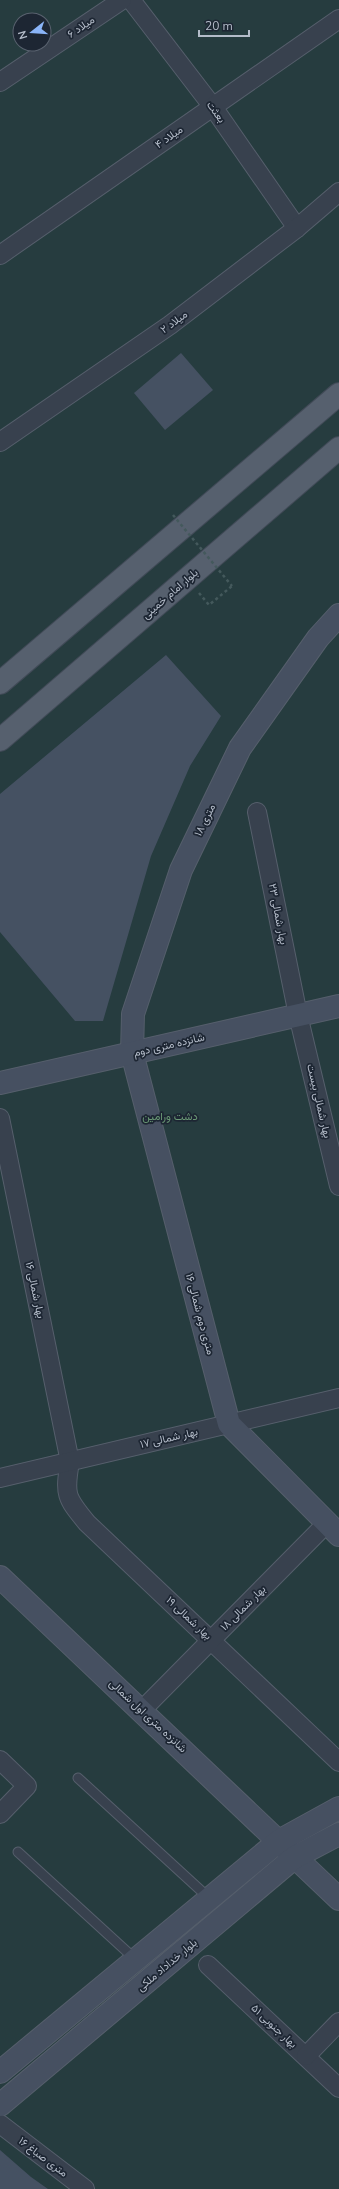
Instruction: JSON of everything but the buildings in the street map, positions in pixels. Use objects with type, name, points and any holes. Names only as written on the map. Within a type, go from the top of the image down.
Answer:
[{"type":"main road","points":[[0,683],[339,394]]},
{"type":"main road","name":"بلوار امام خمینی","points":[[0,740],[339,448]]},
{"type":"street","name":"میلاد ۶","points":[[0,82],[122,0]]},
{"type":"street","name":"بعثت","points":[[131,0],[213,107],[297,228]]},
{"type":"street","name":"میلاد ۴","points":[[0,255],[339,19]]},
{"type":"street","name":"میلاد ۲","points":[[0,442],[170,326],[297,228],[339,192]]},
{"type":"street","name":"۱۸ متری","points":[[132,1053],[133,1014],[184,863],[240,748],[318,638],[339,615]]},
{"type":"street","name":"بهار شمالی ۲۳","points":[[257,812],[298,1015]]},
{"type":"street","name":"شانزده متری دوم","points":[[0,1083],[339,1006]]},
{"type":"street","name":"بهار شمالی بیست","points":[[298,1015],[339,1186]]},
{"type":"street","name":"۱۶ متری دوم شمالی","points":[[132,1053],[229,1424]]},
{"type":"street","name":"بهار شمالی ۱۶","points":[[0,1118],[70,1462]]},
{"type":"street","name":"بهار شمالی ۱۷","points":[[0,1478],[339,1398]]},
{"type":"street","points":[[229,1424],[333,1529]]},
{"type":"street","name":"بهار شمالی ۱۹","points":[[70,1462],[66,1486],[71,1504],[87,1523],[339,1762]]},
{"type":"street","name":"بهار شمالی ۱۸","points":[[142,1710],[212,1640],[333,1529]]},
{"type":"street","name":"شانزده متری اول شمالی","points":[[0,1577],[142,1710],[339,1899]]},
{"type":"street","points":[[0,1760],[27,1786],[0,1814]]},
{"type":"street","points":[[0,2072],[134,1959],[279,1841],[339,1808]]},
{"type":"street","name":"بلوار خداداد ملکی","points":[[0,2105],[295,1857],[339,1834]]},
{"type":"street","name":"بهار جنوبی ۵۱","points":[[208,1965],[339,2088]]},
{"type":"street","points":[[306,2056],[339,2022]]},
{"type":"street","name":"۱۶ متری صباغ","points":[[0,2124],[85,2189]]},
{"type":"lane","points":[[78,1778],[209,1898]]},
{"type":"lane","points":[[18,1852],[134,1959]]},
{"type":"path","points":[[173,515],[232,586],[209,605]]},
{"type":"green space","name":"دشت ورامین","points":[[0,0],[339,0],[339,2189],[0,2189]]}]
